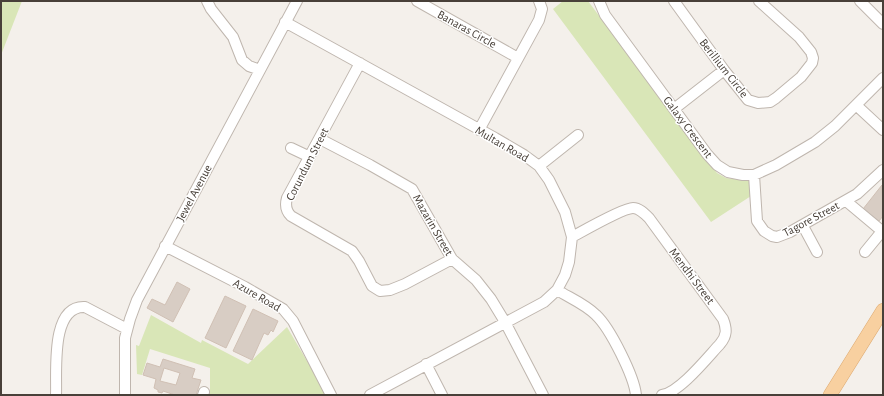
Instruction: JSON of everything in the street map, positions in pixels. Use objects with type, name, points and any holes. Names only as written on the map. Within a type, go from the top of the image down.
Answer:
[{"type":"main road","points":[[830,395],[882,311]]},
{"type":"street","points":[[206,1],[234,37],[242,60],[249,66],[260,70]]},
{"type":"street","name":"Jewel Avenue","points":[[125,395],[125,348],[127,330],[138,300],[165,246],[297,1]]},
{"type":"street","name":"Banaras Circle","points":[[416,1],[518,58]]},
{"type":"street","points":[[479,130],[540,16],[542,9],[540,1]]},
{"type":"street","name":"Galaxy Crescent","points":[[599,1],[605,15],[696,140],[716,165],[736,174],[754,175]]},
{"type":"street","name":"Berillium Circle","points":[[674,1],[724,70],[748,100],[758,103],[765,103],[776,98],[801,77],[812,63],[813,58],[807,45],[800,37],[759,1]]},
{"type":"street","points":[[860,1],[883,24]]},
{"type":"street","name":"Multan Road","points":[[286,22],[524,155],[539,166],[549,180],[565,212],[572,237],[567,269],[557,290],[544,302],[370,395]]},
{"type":"street","name":"Corundum Street","points":[[360,63],[287,198],[286,207],[288,212],[291,216],[352,251],[359,261],[369,282],[375,289],[380,291],[390,290],[452,259]]},
{"type":"street","points":[[674,109],[724,70]]},
{"type":"street","points":[[754,175],[787,159],[815,142],[835,126],[883,78]]},
{"type":"street","points":[[856,105],[883,130]]},
{"type":"street","points":[[539,166],[578,135]]},
{"type":"street","name":"Mazarin Street","points":[[320,139],[412,189],[452,259],[481,285],[505,322],[543,395]]},
{"type":"street","points":[[291,148],[310,157]]},
{"type":"street","name":"Tagore Street","points":[[754,175],[757,221],[764,231],[777,237],[803,226],[846,201],[857,194],[883,170]]},
{"type":"street","points":[[846,201],[883,231],[865,252]]},
{"type":"street","name":"Mendhi Street","points":[[572,237],[623,211],[633,208],[639,210],[648,218],[723,319],[726,330],[720,344],[678,388],[662,395]]},
{"type":"street","points":[[803,226],[817,252]]},
{"type":"street","name":"Azure Road","points":[[165,246],[245,287],[283,309],[293,321],[331,395]]},
{"type":"street","points":[[557,290],[590,310],[602,321],[631,376],[636,395]]},
{"type":"street","points":[[56,395],[57,346],[62,323],[68,312],[79,306],[85,307],[127,330]]},
{"type":"street","points":[[426,364],[442,395]]},
{"type":"green space","points":[[1,1],[22,1],[1,55]]},
{"type":"green space","points":[[563,1],[588,1],[717,173],[726,178],[749,181],[751,196],[711,222],[553,9]]},
{"type":"green space","points":[[151,315],[201,343],[202,340],[248,364],[287,327],[327,395],[210,395],[210,368],[150,349],[142,375],[137,374],[136,345],[139,346]]},
{"type":"building","points":[[882,185],[883,216],[879,221],[863,209]]},
{"type":"building","points":[[177,282],[190,289],[173,322],[147,308],[152,299],[165,305]]},
{"type":"building","points":[[225,296],[246,306],[226,348],[205,338]]},
{"type":"building","points":[[253,309],[278,321],[273,332],[271,330],[268,335],[264,333],[252,360],[233,351]]},
{"type":"building","points":[[163,359],[195,369],[192,378],[201,380],[196,395],[175,395],[163,391],[162,393],[158,392],[158,390],[154,388],[156,379],[143,375],[147,363],[160,367]],"holes":[[[164,368],[180,373],[176,385],[160,381]]]}]
